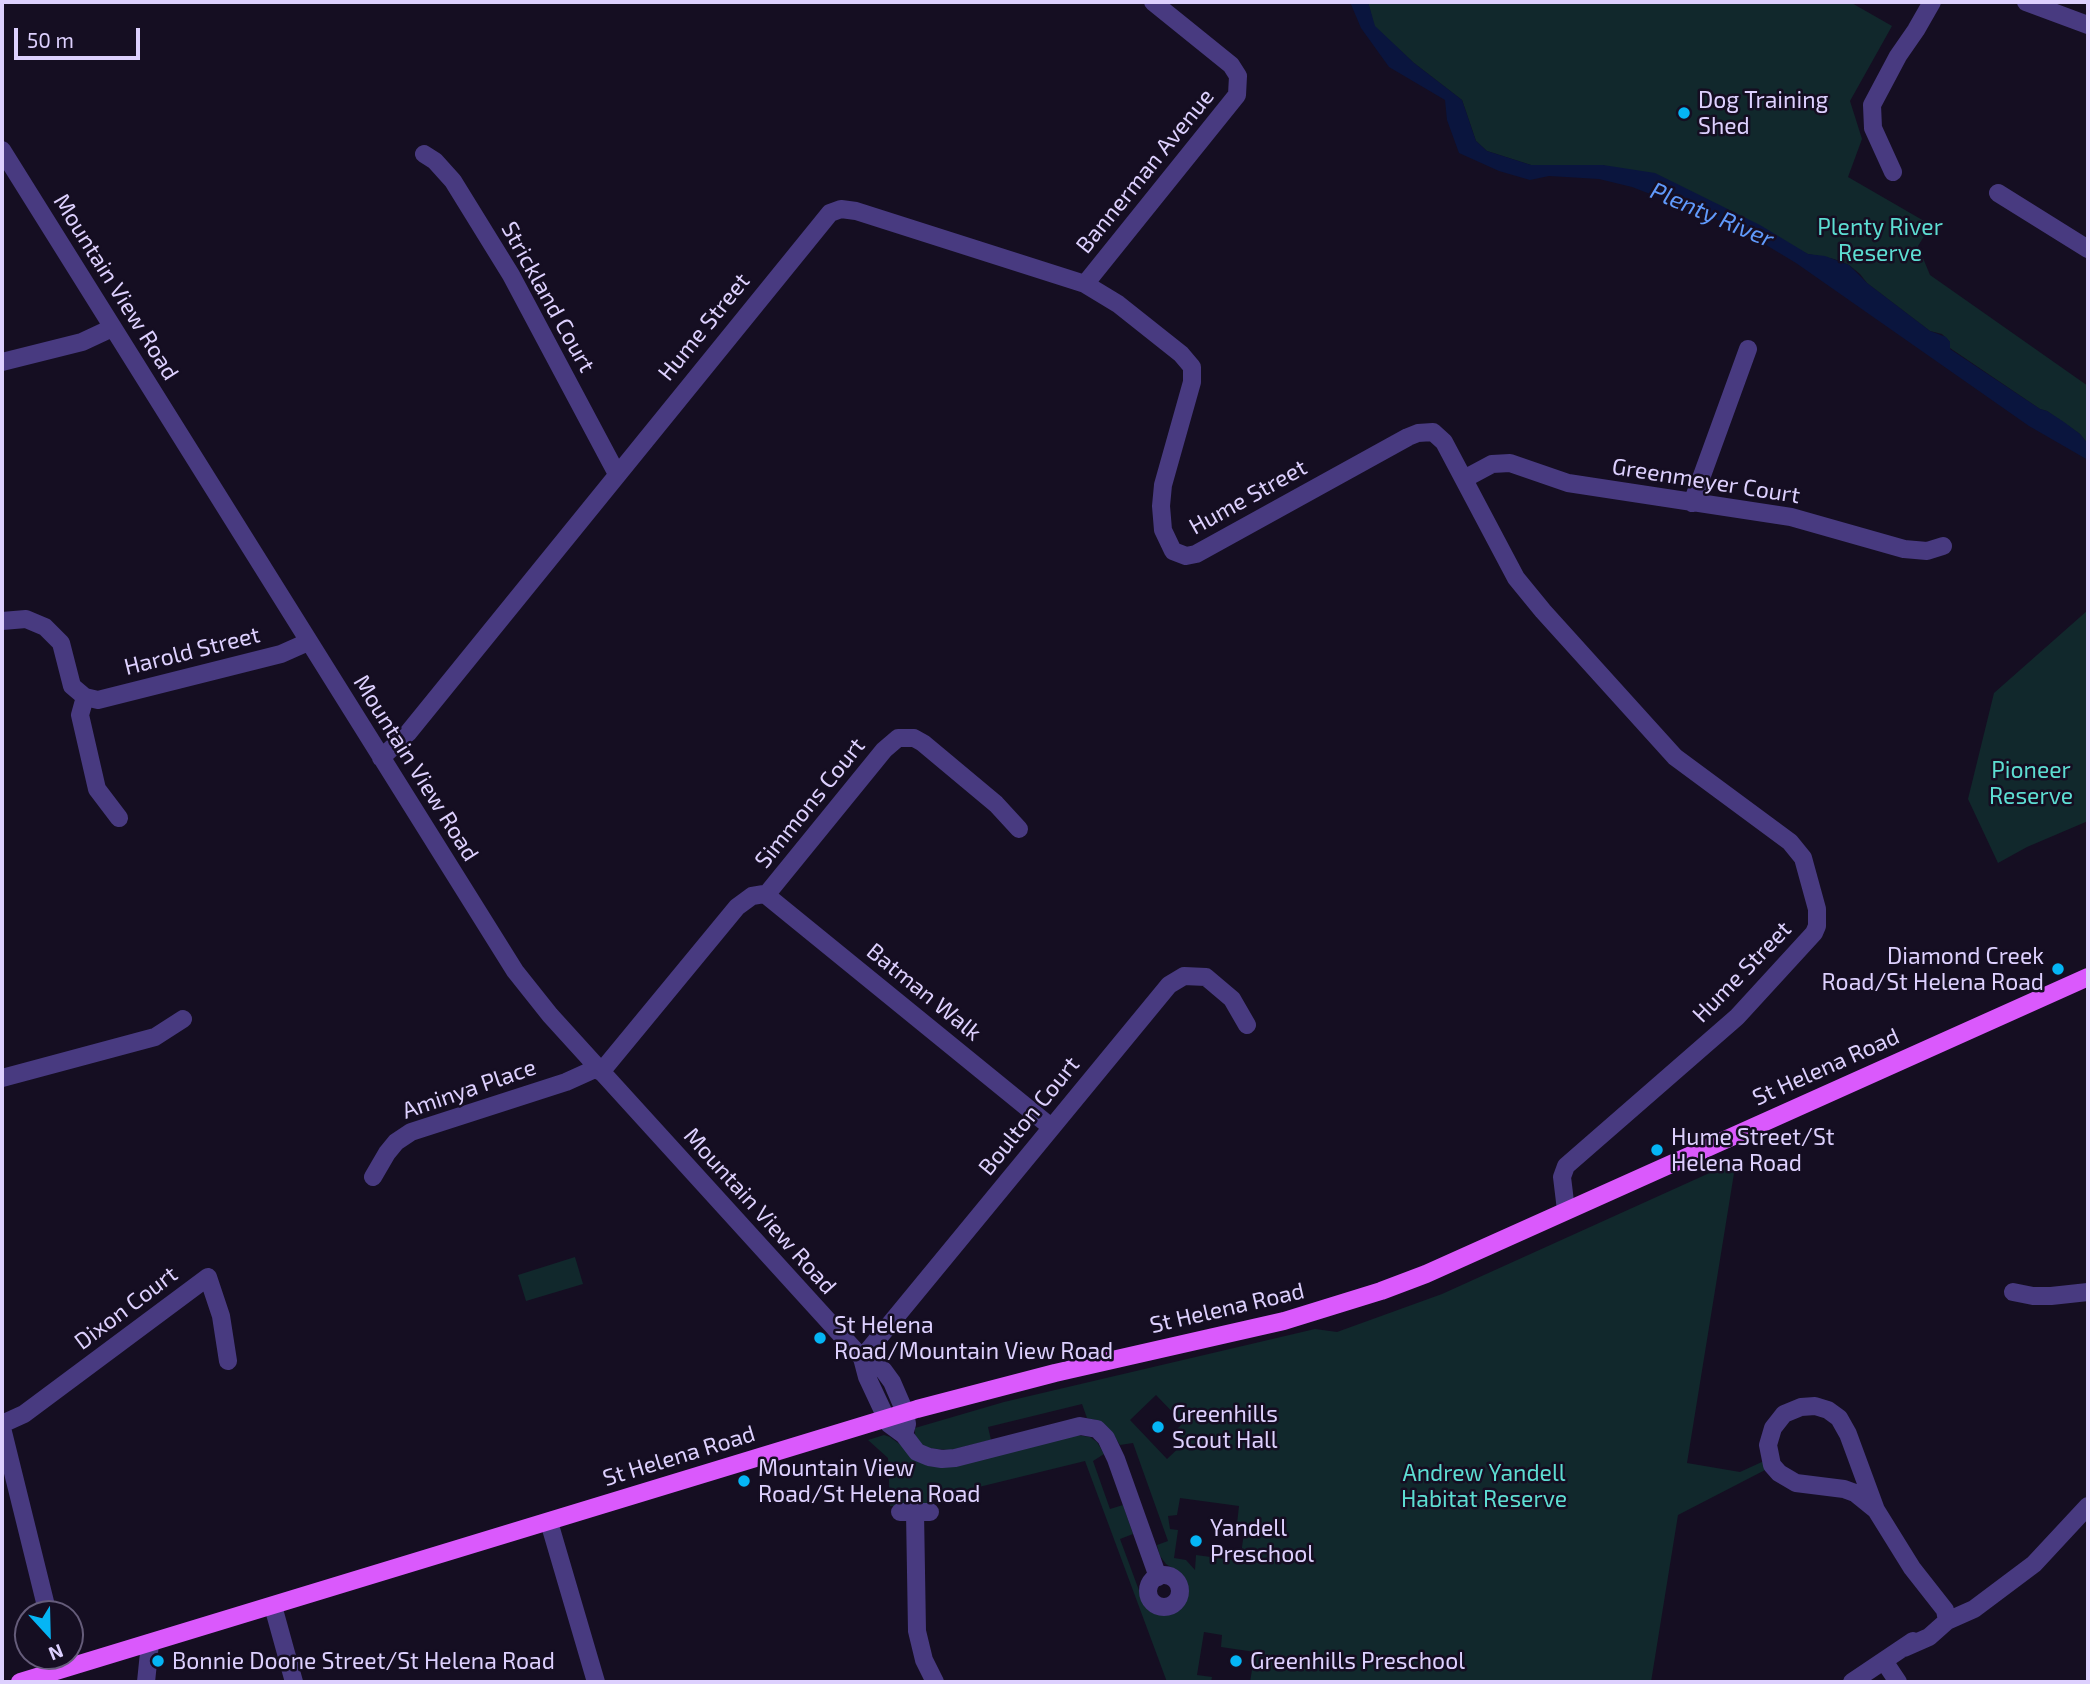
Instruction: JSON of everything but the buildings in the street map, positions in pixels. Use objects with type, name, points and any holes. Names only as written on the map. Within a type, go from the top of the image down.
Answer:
[{"type":"main road","name":"St Helena Road","points":[[84,1658],[150,1643],[905,1412],[1055,1373],[1326,1309],[1426,1274],[2088,977]]},
{"type":"main road","name":"St Helena Road","points":[[20,1682],[45,1670]]},
{"type":"street","name":"Bannerman Avenue","points":[[1085,284],[1237,95],[1238,76],[1231,65],[1153,2]]},
{"type":"street","points":[[1893,172],[1873,128],[1872,105],[1898,56],[1932,2]]},
{"type":"street","points":[[2026,2],[2088,25]]},
{"type":"street","name":"Mountain View Road","points":[[2,149],[515,971],[599,1070],[862,1358],[886,1418]]},
{"type":"street","name":"Strickland Court","points":[[424,155],[435,161],[453,181],[511,275],[617,474]]},
{"type":"street","points":[[1998,193],[2088,249]]},
{"type":"street","name":"Hume Street","points":[[381,758],[408,733],[822,219],[835,210],[856,211],[1085,284],[1118,304],[1181,354],[1192,367],[1192,382],[1163,485],[1161,506],[1165,539],[1173,551],[1179,555],[1196,554],[1418,433],[1433,432],[1439,436],[1505,561],[1527,593],[1675,757],[1796,847],[1808,870],[1817,909],[1817,926],[1814,933],[1757,997],[1566,1166],[1562,1177],[1566,1210]]},
{"type":"street","points":[[2,362],[82,342],[112,328]]},
{"type":"street","points":[[1692,503],[1748,349]]},
{"type":"street","name":"Greenmeyer Court","points":[[1464,479],[1492,464],[1510,463],[1568,483],[1791,517],[1904,550],[1927,551],[1943,546]]},
{"type":"street","points":[[2,621],[26,619],[45,627],[61,643],[72,686],[85,697],[80,715],[97,789],[119,818]]},
{"type":"street","name":"Harold Street","points":[[85,697],[98,700],[124,694],[281,654],[308,642]]},
{"type":"street","name":"Simmons Court","points":[[599,1070],[737,907],[752,896],[766,895],[884,750],[898,738],[914,738],[923,743],[996,804],[1019,829]]},
{"type":"street","name":"Batman Walk","points":[[766,895],[1051,1127]]},
{"type":"street","name":"Boulton Court","points":[[862,1358],[1169,985],[1191,975],[1206,977],[1232,999],[1247,1025]]},
{"type":"street","points":[[2,1078],[155,1037],[183,1019]]},
{"type":"street","name":"Aminya Place","points":[[373,1177],[396,1142],[411,1132],[599,1070]]},
{"type":"street","name":"Dixon Court","points":[[2,1426],[24,1414],[208,1277],[220,1316],[228,1361]]},
{"type":"street","points":[[2013,1292],[2033,1296],[2088,1292]]},
{"type":"street","name":"Mountain View Road","points":[[862,1358],[874,1362],[884,1371],[905,1412]]},
{"type":"street","points":[[1876,1510],[1855,1493],[1844,1489],[1796,1483],[1779,1473],[1772,1465],[1768,1445],[1773,1428],[1784,1414],[1801,1407],[1815,1406],[1828,1410],[1839,1418],[1848,1434],[1876,1510],[1943,1616]]},
{"type":"street","points":[[904,1435],[907,1424],[905,1412]]},
{"type":"street","points":[[886,1418],[917,1452],[942,1459],[956,1458],[1080,1426],[1097,1429],[1106,1438],[1116,1459],[1158,1577]]},
{"type":"street","points":[[2,1426],[45,1600]]},
{"type":"street","points":[[1852,1682],[1904,1648],[1929,1637],[1943,1616],[1973,1609],[2004,1586],[2044,1555],[2088,1506]]},
{"type":"street","points":[[915,1512],[917,1631],[924,1660],[935,1682]]},
{"type":"street","points":[[549,1522],[596,1682]]},
{"type":"street","points":[[273,1606],[294,1682]]},
{"type":"street","points":[[146,1682],[150,1643]]},
{"type":"street","points":[[1884,1661],[1898,1682]]},
{"type":"green space","name":"Plenty River Reserve","points":[[1368,2],[1850,2],[1892,26],[1850,101],[1862,139],[1848,177],[1931,225],[1918,246],[1930,275],[2088,386],[2088,444],[2080,434],[2047,411],[2040,409],[1950,348],[1950,342],[1942,334],[1930,331],[1867,283],[1849,265],[1808,254],[1603,165],[1531,165],[1487,151],[1476,141],[1462,100],[1414,63],[1374,26]]},
{"type":"green space","name":"Pioneer Reserve","points":[[2088,610],[2088,821],[2027,847],[1998,863],[1968,799],[1994,693]]},
{"type":"green space","name":"Andrew Yandell Habitat Reserve","points":[[1736,1161],[1687,1463],[1740,1472],[1764,1461],[1767,1469],[1678,1515],[1651,1682],[1250,1682],[1255,1652],[1221,1647],[1222,1635],[1204,1632],[1197,1675],[1212,1677],[1211,1682],[1167,1682],[1085,1461],[934,1498],[933,1505],[890,1506],[888,1458],[868,1440],[884,1435],[890,1437],[929,1466],[941,1467],[1077,1435],[1090,1437],[1097,1442],[1104,1454],[1093,1461],[1110,1509],[1123,1505],[1133,1534],[1120,1539],[1144,1604],[1152,1613],[1171,1614],[1186,1601],[1186,1583],[1180,1573],[1166,1564],[1160,1556],[1157,1545],[1168,1541],[1133,1443],[1120,1445],[1114,1435],[1096,1420],[1087,1418],[1082,1404],[988,1427],[991,1440],[950,1450],[925,1448],[915,1438],[915,1428],[1004,1402],[1315,1329],[1337,1332],[1442,1294]],"holes":[[[1156,1395],[1183,1423],[1174,1432],[1184,1443],[1167,1459],[1130,1420]],[[1180,1498],[1239,1506],[1237,1524],[1245,1526],[1240,1561],[1196,1555],[1195,1570],[1186,1560],[1174,1558],[1178,1530],[1170,1529],[1168,1516],[1177,1515]]]},
{"type":"green space","points":[[575,1257],[583,1284],[526,1301],[518,1275]]},
{"type":"water","name":"Plenty River","points":[[1350,2],[1368,2],[1375,26],[1414,63],[1462,100],[1476,141],[1487,151],[1531,165],[1603,165],[1655,173],[1760,225],[1808,254],[1825,256],[1849,265],[1867,283],[1930,331],[1946,337],[1950,342],[1950,349],[2080,434],[2088,444],[2088,460],[2029,426],[1796,263],[1736,227],[1632,187],[1599,179],[1549,176],[1530,180],[1499,171],[1459,153],[1447,120],[1445,100],[1389,67],[1361,28]]},
{"type":"place","name":"Dog Training Shed","points":[[1684,113]]},
{"type":"place","name":"Diamond Creek Road/St Helena Road","points":[[2058,969]]},
{"type":"place","name":"Hume Street/St Helena Road","points":[[1657,1150]]},
{"type":"place","name":"St Helena Road/Mountain View Road","points":[[820,1338]]},
{"type":"place","name":"Greenhills Scout Hall","points":[[1158,1427]]},
{"type":"place","name":"Mountain View Road/St Helena Road","points":[[744,1481]]},
{"type":"place","name":"Yandell Preschool","points":[[1196,1541]]},
{"type":"place","name":"Bonnie Doone Street/St Helena Road","points":[[158,1661]]},
{"type":"place","name":"Greenhills Preschool","points":[[1236,1661]]}]
